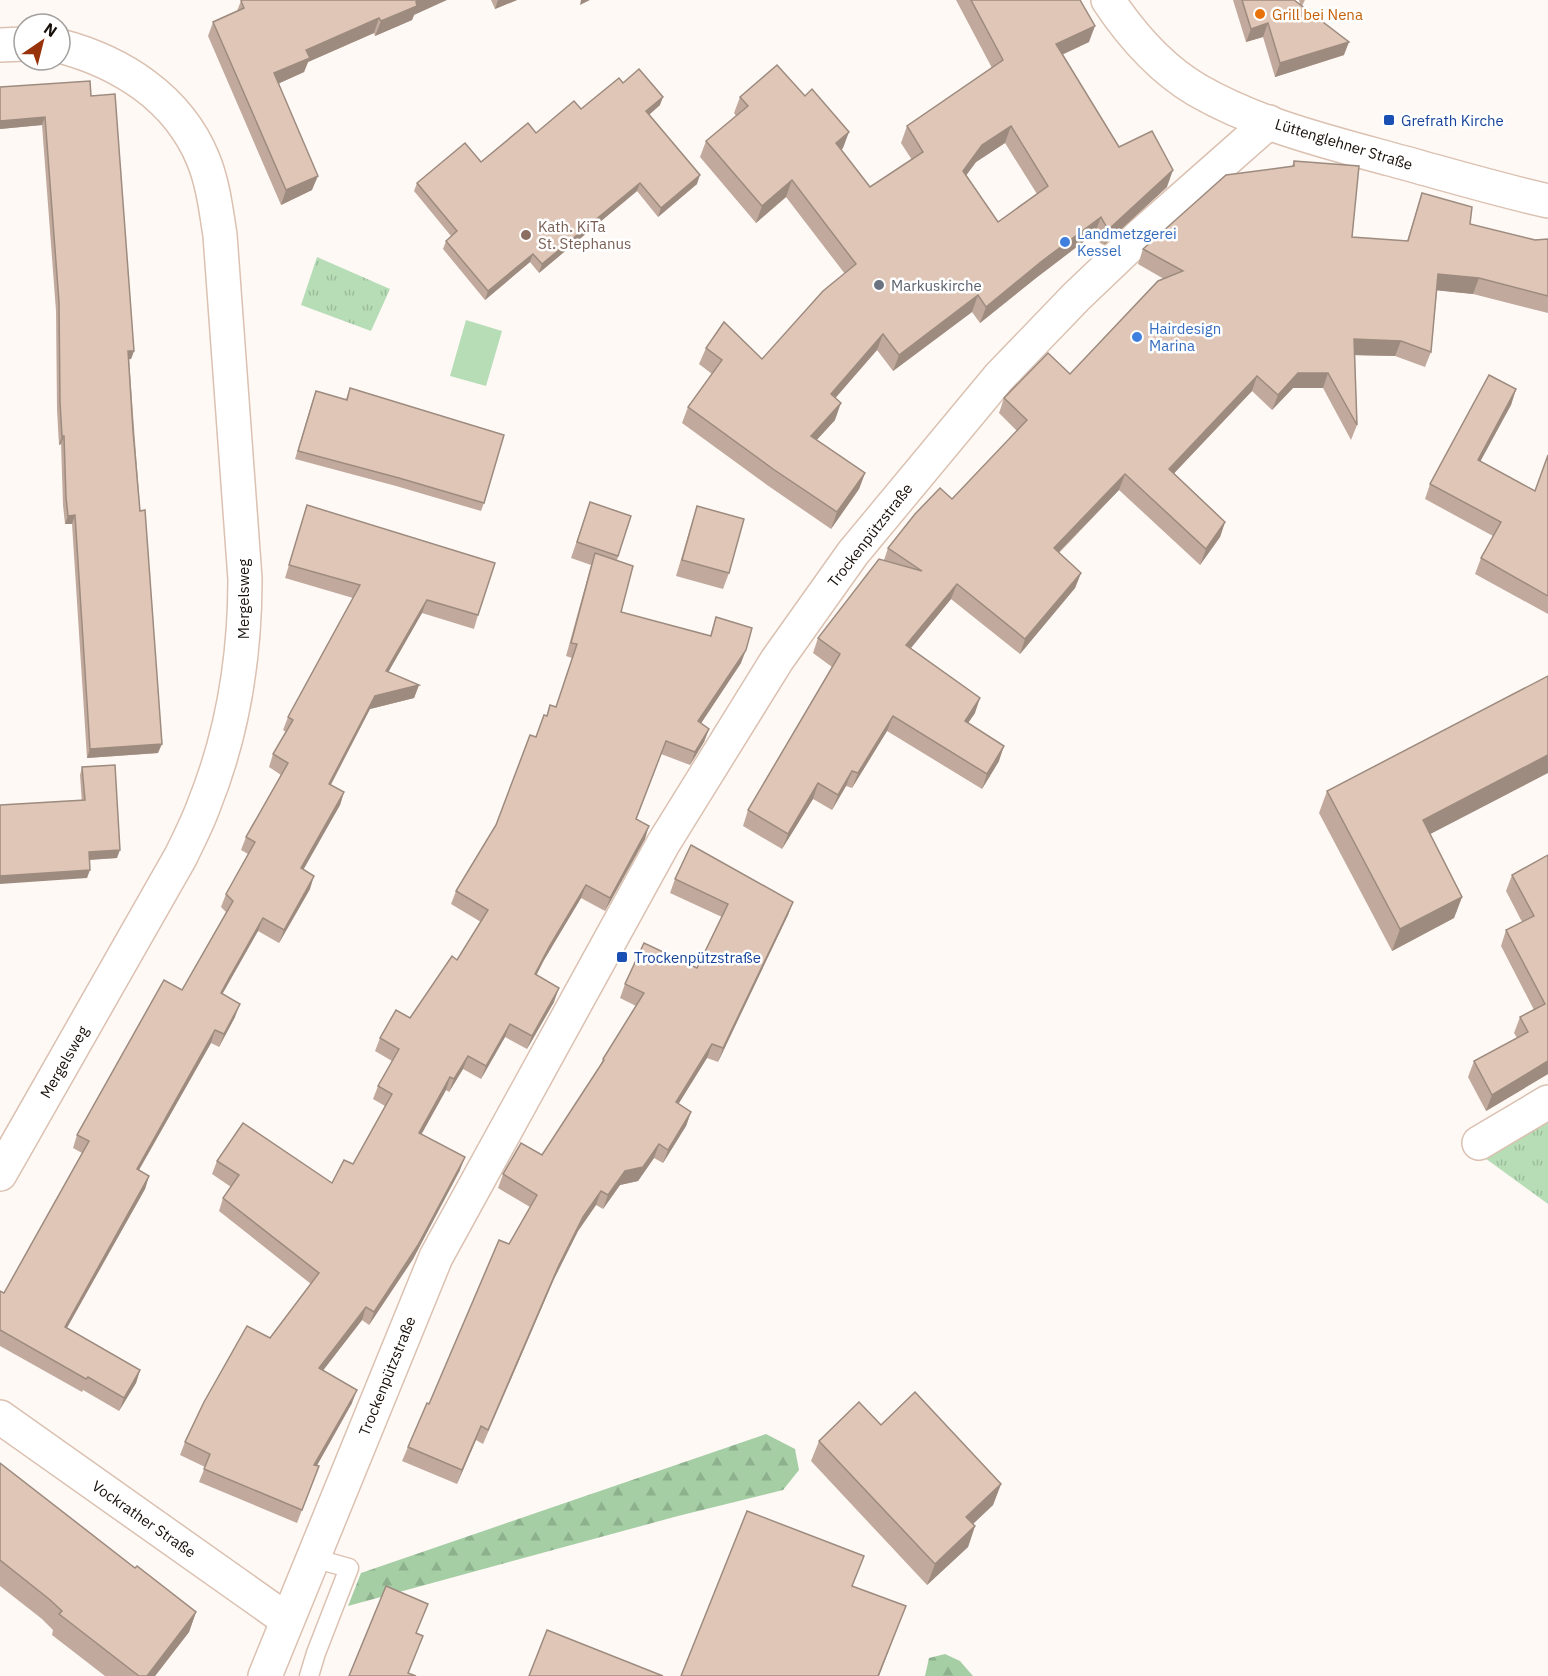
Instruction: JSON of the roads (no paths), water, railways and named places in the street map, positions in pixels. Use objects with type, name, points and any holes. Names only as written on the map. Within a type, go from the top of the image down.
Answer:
[{"type":"street","name":"Lüttenglehner Straße","points":[[1108,0],[1131,33],[1154,57],[1197,89],[1229,106],[1314,138],[1548,201]]},
{"type":"street","name":"Mergelsweg","points":[[0,1174],[181,856],[204,806],[232,713],[240,672],[245,622],[245,579],[220,235],[213,192],[203,159],[175,112],[132,76],[106,62],[72,50]]},
{"type":"street","name":"Trockenpützstraße","points":[[265,1676],[436,1257],[663,844],[777,660],[853,553],[999,377],[1076,297],[1141,235],[1269,122]]},
{"type":"street","points":[[1479,1143],[1548,1102]]},
{"type":"street","name":"Vockrather Straße","points":[[0,1417],[287,1620]]},
{"type":"lane","points":[[309,1676],[349,1568],[313,1558]]},
{"type":"place","name":"Grill bei Nena","points":[[1260,14]]},
{"type":"place","name":"Grefrath Kirche","points":[[1389,120]]},
{"type":"place","name":"Kath. KiTa St. Stephanus","points":[[526,235]]},
{"type":"place","name":"Landmetzgerei Kessel","points":[[1065,242]]},
{"type":"place","name":"Markuskirche","points":[[879,285]]},
{"type":"place","name":"Hairdesign Marina","points":[[1137,337]]},
{"type":"place","name":"Trockenpützstraße","points":[[622,957]]}]
